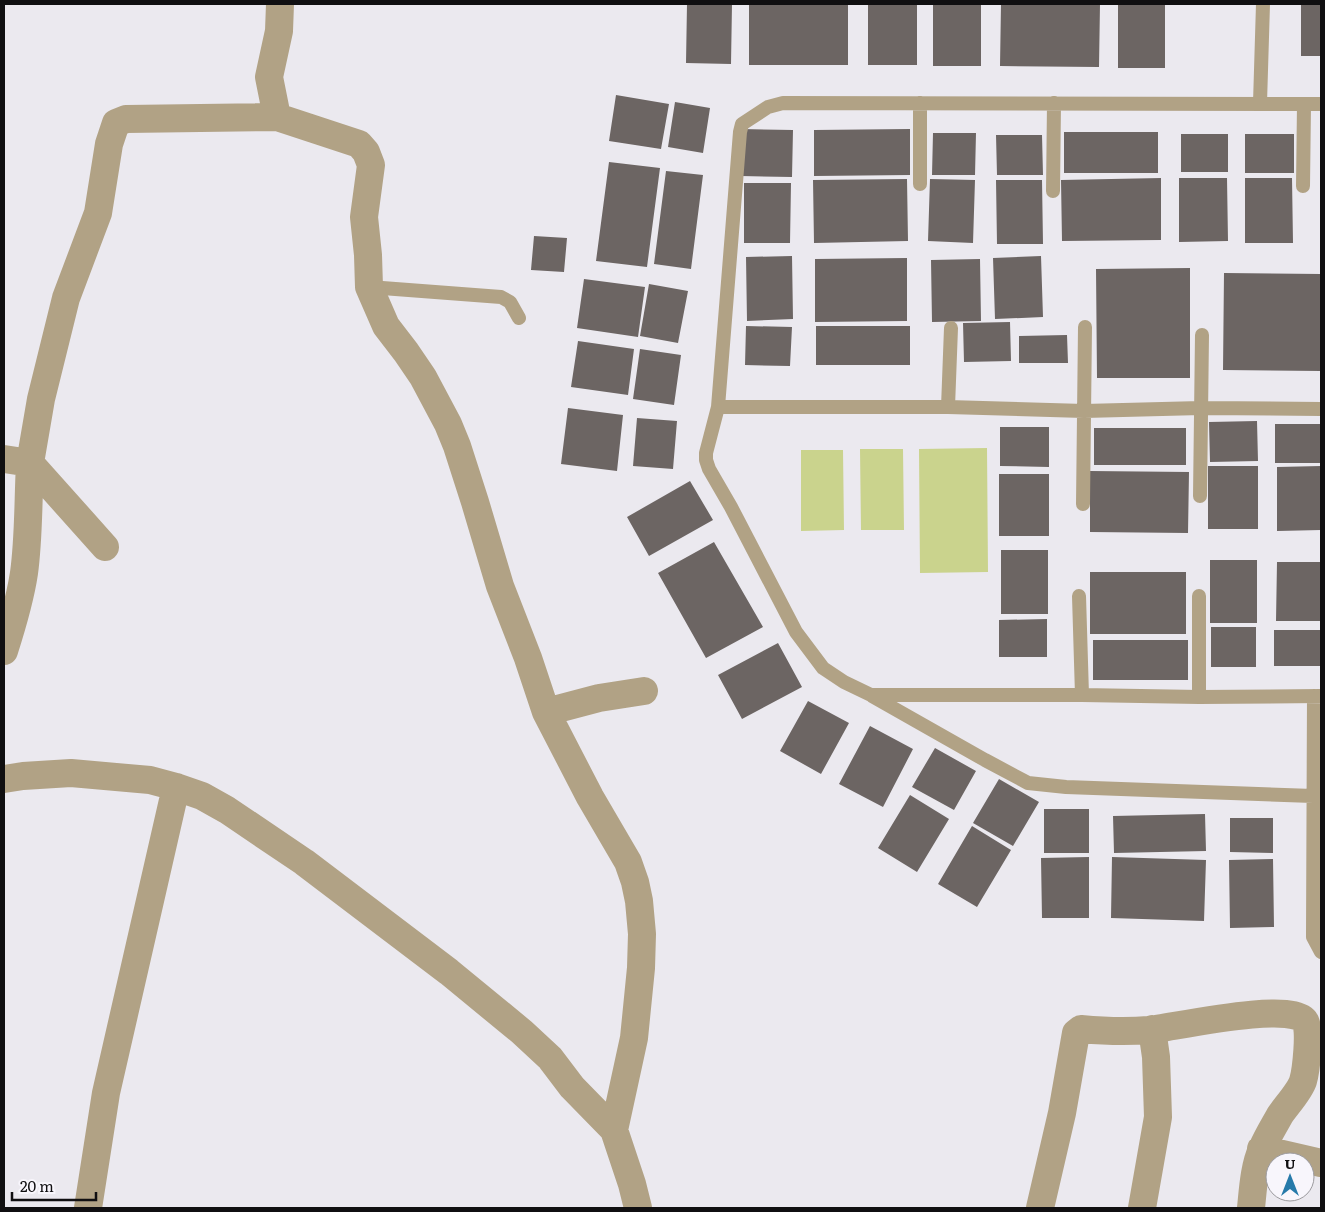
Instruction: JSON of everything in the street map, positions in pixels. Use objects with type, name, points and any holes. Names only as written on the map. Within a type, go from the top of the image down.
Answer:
[{"type":"street","points":[[277,117],[269,77],[279,31],[280,4]]},
{"type":"street","points":[[4,651],[24,574],[30,462],[42,399],[64,307],[98,213],[109,144],[116,124],[126,119],[277,117],[359,144],[366,152],[371,165],[364,217],[369,287],[386,326],[423,377],[448,424],[457,446],[500,586],[528,658],[546,712],[590,797],[628,862],[635,882],[642,934],[641,968],[634,1038],[614,1130]]},
{"type":"street","points":[[4,459],[30,462],[105,547]]},
{"type":"street","points":[[546,712],[599,698],[644,691]]},
{"type":"street","points":[[4,779],[71,773],[150,780],[202,796],[243,820],[304,862],[449,972],[522,1032],[550,1058],[572,1087],[614,1130],[638,1208]]},
{"type":"street","points":[[88,1208],[106,1093],[176,787]]},
{"type":"street","points":[[1040,1208],[1062,1113],[1076,1033],[1081,1029],[1136,1031],[1212,1019],[1274,1014],[1298,1016],[1305,1020],[1308,1028],[1307,1061],[1303,1082],[1261,1149],[1254,1176],[1252,1208]]},
{"type":"street","points":[[1142,1208],[1158,1118],[1156,1056],[1152,1029]]},
{"type":"street","points":[[1261,1149],[1321,1163]]},
{"type":"lane","points":[[1260,103],[1262,4]]},
{"type":"lane","points":[[1313,796],[1066,787],[1028,783],[871,695],[844,682],[823,668],[796,632],[731,507],[708,468],[706,453],[718,407],[739,140],[742,124],[768,107],[782,103],[1321,104]]},
{"type":"lane","points":[[920,103],[920,184]]},
{"type":"lane","points":[[1053,191],[1054,103]]},
{"type":"lane","points":[[1303,186],[1304,104]]},
{"type":"lane","points":[[369,287],[500,297],[510,302],[519,318]]},
{"type":"lane","points":[[1084,504],[1085,327]]},
{"type":"lane","points":[[948,407],[951,328]]},
{"type":"lane","points":[[1200,496],[1202,336]]},
{"type":"lane","points":[[718,407],[948,407],[1084,411],[1201,408],[1321,409]]},
{"type":"lane","points":[[1079,596],[1082,695]]},
{"type":"lane","points":[[1198,596],[1200,697]]},
{"type":"lane","points":[[871,695],[1317,696],[1313,796],[1313,937],[1321,952]]},
{"type":"green space","points":[[987,448],[988,572],[920,573],[919,449]]},
{"type":"green space","points":[[860,449],[903,449],[904,530],[861,530]]},
{"type":"green space","points":[[801,450],[843,450],[844,530],[801,531]]},
{"type":"building","points":[[687,4],[732,4],[731,64],[686,63]]},
{"type":"building","points":[[749,4],[848,4],[848,65],[749,65]]},
{"type":"building","points":[[868,4],[917,4],[917,65],[868,65]]},
{"type":"building","points":[[933,4],[981,4],[981,66],[933,66]]},
{"type":"building","points":[[1001,4],[1100,4],[1099,67],[1000,66]]},
{"type":"building","points":[[1118,4],[1165,4],[1165,68],[1118,68]]},
{"type":"building","points":[[1301,4],[1321,4],[1321,56],[1301,56]]},
{"type":"building","points":[[616,95],[669,104],[661,149],[609,141]]},
{"type":"building","points":[[675,102],[710,108],[703,153],[668,147]]},
{"type":"building","points":[[741,129],[793,130],[792,177],[741,176]]},
{"type":"building","points":[[910,129],[910,175],[814,176],[814,130]]},
{"type":"building","points":[[1064,132],[1158,132],[1158,173],[1064,173]]},
{"type":"building","points":[[933,133],[976,133],[975,175],[932,175]]},
{"type":"building","points":[[1181,134],[1228,134],[1228,172],[1181,172]]},
{"type":"building","points":[[1245,134],[1294,134],[1294,173],[1245,173]]},
{"type":"building","points":[[996,135],[1042,135],[1043,175],[997,175]]},
{"type":"building","points":[[609,162],[660,168],[647,267],[596,261]]},
{"type":"building","points":[[666,171],[703,175],[691,269],[654,264]]},
{"type":"building","points":[[1161,178],[1161,240],[1062,241],[1061,180]]},
{"type":"building","points":[[1179,178],[1227,178],[1228,241],[1179,242]]},
{"type":"building","points":[[1245,178],[1292,178],[1293,243],[1245,243]]},
{"type":"building","points":[[907,179],[908,241],[814,243],[813,180]]},
{"type":"building","points":[[930,179],[975,180],[973,243],[928,241]]},
{"type":"building","points":[[996,180],[1042,180],[1043,244],[997,244]]},
{"type":"building","points":[[744,183],[791,183],[790,243],[744,243]]},
{"type":"building","points":[[534,236],[567,238],[564,272],[531,270]]},
{"type":"building","points":[[792,256],[793,319],[747,321],[746,257]]},
{"type":"building","points":[[1041,256],[1043,317],[995,319],[993,258]]},
{"type":"building","points":[[907,258],[907,321],[815,322],[815,259]]},
{"type":"building","points":[[980,259],[981,321],[932,322],[931,260]]},
{"type":"building","points":[[1190,268],[1190,378],[1097,378],[1096,269]]},
{"type":"building","points":[[1224,273],[1321,274],[1321,371],[1223,370]]},
{"type":"building","points":[[584,279],[645,287],[638,337],[577,328]]},
{"type":"building","points":[[649,284],[688,291],[678,343],[640,336]]},
{"type":"building","points":[[1010,322],[1011,361],[964,362],[963,323]]},
{"type":"building","points":[[746,326],[792,327],[790,366],[745,365]]},
{"type":"building","points":[[816,326],[910,326],[910,365],[816,365]]},
{"type":"building","points":[[1067,335],[1068,363],[1019,363],[1019,336]]},
{"type":"building","points":[[578,341],[634,349],[628,395],[571,387]]},
{"type":"building","points":[[640,349],[681,355],[674,405],[633,399]]},
{"type":"building","points":[[568,408],[623,415],[617,471],[561,464]]},
{"type":"building","points":[[637,418],[677,421],[673,469],[633,466]]},
{"type":"building","points":[[1257,421],[1258,461],[1210,462],[1209,422]]},
{"type":"building","points":[[1275,424],[1321,424],[1321,463],[1275,463]]},
{"type":"building","points":[[1000,427],[1049,427],[1049,467],[1000,466]]},
{"type":"building","points":[[1094,428],[1186,428],[1186,465],[1094,465]]},
{"type":"building","points":[[1208,466],[1258,466],[1258,529],[1208,529]]},
{"type":"building","points":[[1321,466],[1321,530],[1277,531],[1277,467]]},
{"type":"building","points":[[1090,471],[1189,472],[1188,533],[1090,532]]},
{"type":"building","points":[[999,474],[1049,474],[1049,536],[999,536]]},
{"type":"building","points":[[690,481],[713,520],[649,556],[627,517]]},
{"type":"building","points":[[714,542],[763,627],[706,658],[658,573]]},
{"type":"building","points":[[1001,550],[1048,550],[1048,614],[1001,614]]},
{"type":"building","points":[[1210,560],[1257,560],[1257,623],[1210,623]]},
{"type":"building","points":[[1277,562],[1321,562],[1321,621],[1276,621]]},
{"type":"building","points":[[1090,572],[1186,572],[1186,634],[1090,634]]},
{"type":"building","points":[[1047,619],[1047,657],[999,657],[999,620]]},
{"type":"building","points":[[1211,627],[1256,627],[1256,667],[1211,667]]},
{"type":"building","points":[[1274,630],[1321,630],[1321,666],[1274,666]]},
{"type":"building","points":[[1093,640],[1188,640],[1188,680],[1093,680]]},
{"type":"building","points":[[778,643],[802,687],[742,719],[718,675]]},
{"type":"building","points":[[808,701],[849,723],[821,774],[780,751]]},
{"type":"building","points":[[870,726],[913,749],[883,807],[839,784]]},
{"type":"building","points":[[935,748],[976,771],[954,810],[912,787]]},
{"type":"building","points":[[999,779],[1039,802],[1013,846],[973,823]]},
{"type":"building","points":[[910,795],[949,819],[917,872],[878,848]]},
{"type":"building","points":[[1044,809],[1089,809],[1089,853],[1044,853]]},
{"type":"building","points":[[1205,814],[1206,851],[1114,853],[1113,816]]},
{"type":"building","points":[[1230,818],[1273,818],[1273,853],[1230,852]]},
{"type":"building","points":[[972,826],[1011,850],[977,907],[938,884]]},
{"type":"building","points":[[1089,857],[1089,918],[1042,918],[1041,858]]},
{"type":"building","points":[[1112,857],[1206,860],[1204,921],[1111,918]]},
{"type":"building","points":[[1273,859],[1274,927],[1230,928],[1229,860]]}]
